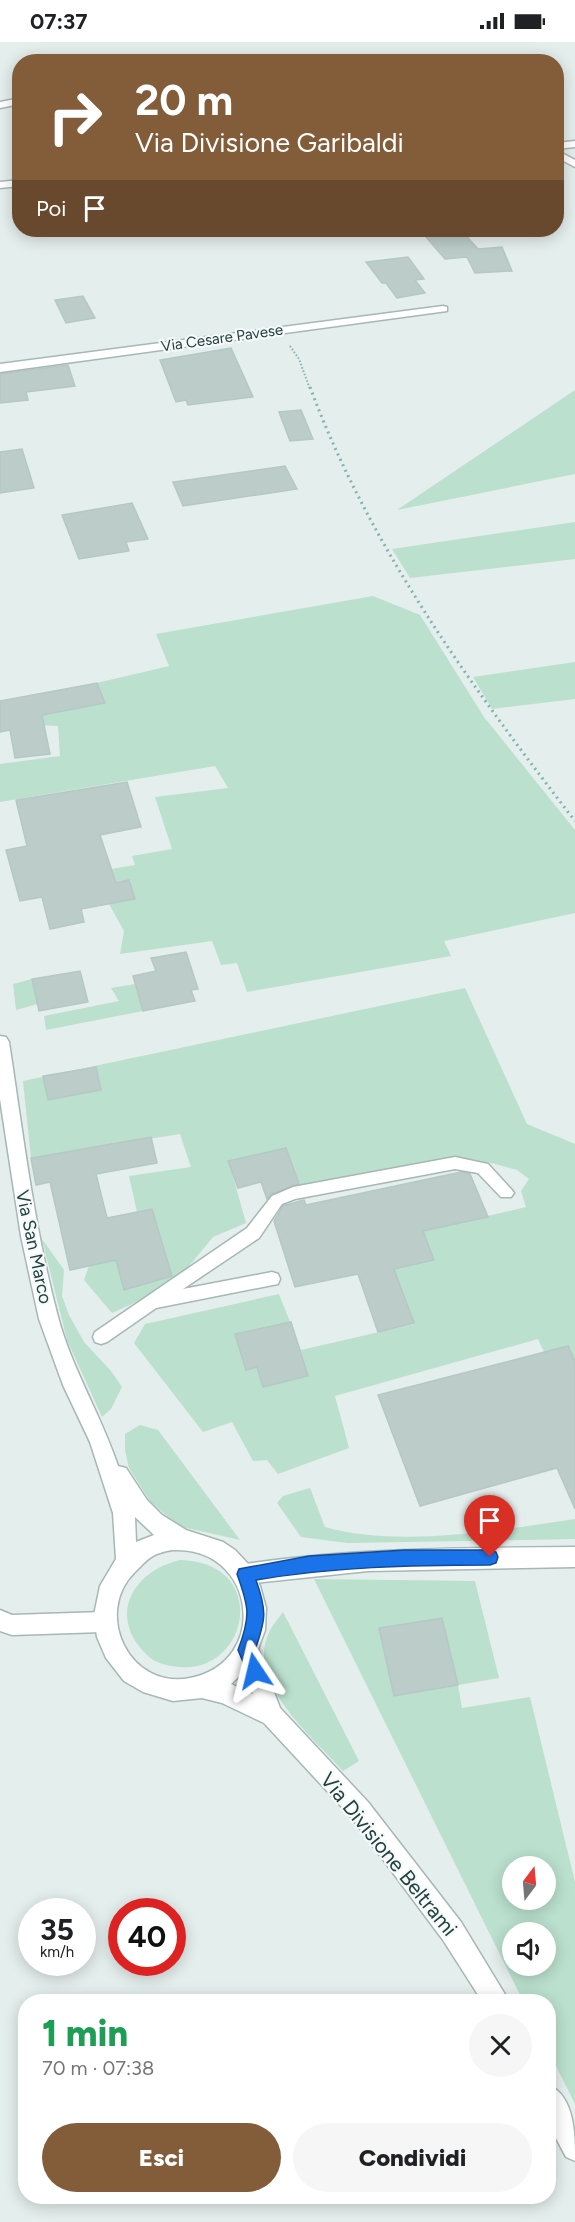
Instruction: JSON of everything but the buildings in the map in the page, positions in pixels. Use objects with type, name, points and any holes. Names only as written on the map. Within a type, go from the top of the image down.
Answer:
[{"type":"street","name":"Via Cesare Pavese","points":[[0,368],[443,309]]},
{"type":"street","name":"Via San Marco","points":[[0,1042],[30,1236],[50,1319],[73,1385],[100,1442],[143,1514],[164,1531],[187,1542]]},
{"type":"street","name":"Via San Marco","points":[[100,1442],[124,1513],[127,1564]]},
{"type":"street","points":[[187,1542],[219,1551],[234,1561],[245,1574],[254,1593],[257,1611],[254,1634],[247,1650],[226,1673],[199,1686],[167,1688],[139,1679],[120,1664],[108,1645],[103,1622],[109,1589],[127,1564],[156,1547],[187,1542]]},
{"type":"street","points":[[245,1574],[309,1564],[405,1558],[575,1557]]},
{"type":"street","points":[[0,1620],[12,1625],[103,1622]]},
{"type":"street","name":"Via Divisione Beltrami","points":[[247,1650],[272,1715],[360,1810],[452,1931],[492,1994]]},
{"type":"street","name":"Via Divisione Beltrami","points":[[199,1686],[225,1693],[272,1715]]},
{"type":"street","points":[[556,2111],[575,2148]]},
{"type":"lane","points":[[101,1337],[253,1233],[278,1200],[293,1193],[455,1163],[483,1168],[506,1193]]},
{"type":"lane","points":[[152,1302],[272,1279]]},
{"type":"path","points":[[255,333],[292,347],[351,487],[374,527],[493,716],[575,821]]},
{"type":"green space","points":[[575,390],[575,474],[397,510]]},
{"type":"green space","points":[[575,522],[575,559],[410,578],[392,549]]},
{"type":"green space","points":[[373,596],[420,615],[484,717],[575,830],[575,913],[444,941],[451,956],[247,992],[237,963],[221,965],[212,941],[120,954],[124,931],[109,904],[135,899],[129,880],[72,890],[68,876],[135,865],[132,856],[172,849],[155,797],[228,788],[215,766],[0,802],[0,764],[60,756],[58,726],[33,725],[31,717],[105,703],[97,683],[169,666],[156,634]]},
{"type":"green space","points":[[575,662],[575,699],[492,709],[473,677]]},
{"type":"green space","points":[[32,979],[38,1004],[16,1010],[13,984]]},
{"type":"green space","points":[[135,984],[143,1011],[46,1030],[44,1016],[119,1001],[111,988]]},
{"type":"green space","points":[[465,988],[527,1124],[575,1144],[575,1361],[544,1352],[538,1339],[335,1396],[349,1448],[278,1474],[267,1460],[253,1461],[232,1422],[203,1432],[134,1343],[145,1324],[279,1294],[301,1350],[414,1324],[394,1269],[423,1231],[526,1207],[521,1191],[529,1179],[517,1170],[492,1163],[449,1158],[295,1187],[295,1174],[229,1162],[246,1223],[213,1237],[180,1277],[154,1294],[112,1313],[84,1280],[89,1266],[163,1250],[152,1209],[137,1212],[129,1176],[191,1167],[180,1134],[31,1158],[23,1081]]},
{"type":"green space","points":[[42,1239],[64,1270],[62,1296],[69,1315],[84,1342],[111,1371],[122,1387],[111,1409],[102,1417],[67,1340]]},
{"type":"green space","points":[[140,1425],[158,1430],[240,1540],[178,1526],[150,1501],[129,1468],[125,1450],[125,1434]]},
{"type":"green space","points":[[310,1488],[325,1527],[354,1533],[417,1537],[449,1535],[575,1519],[575,1539],[347,1543],[301,1537],[277,1503],[283,1496]]},
{"type":"green space","points":[[180,1560],[209,1565],[228,1579],[238,1597],[240,1617],[234,1637],[221,1654],[203,1664],[179,1667],[161,1664],[146,1654],[134,1640],[128,1625],[127,1610],[138,1585],[149,1574]]},
{"type":"green space","points":[[314,1579],[475,1581],[499,1678],[458,1685],[462,1708],[530,1697],[575,1882],[575,2104],[556,2066],[556,1994],[520,1994],[511,1976],[556,1976],[556,1922],[502,1922],[502,1959]]},
{"type":"green space","points":[[283,1612],[359,1761],[343,1771],[287,1709],[275,1691],[267,1672],[264,1654],[268,1635]]},
{"type":"route","points":[[255,1671],[247,1650],[257,1623],[257,1605],[245,1574],[309,1564],[405,1558],[490,1557]]}]
